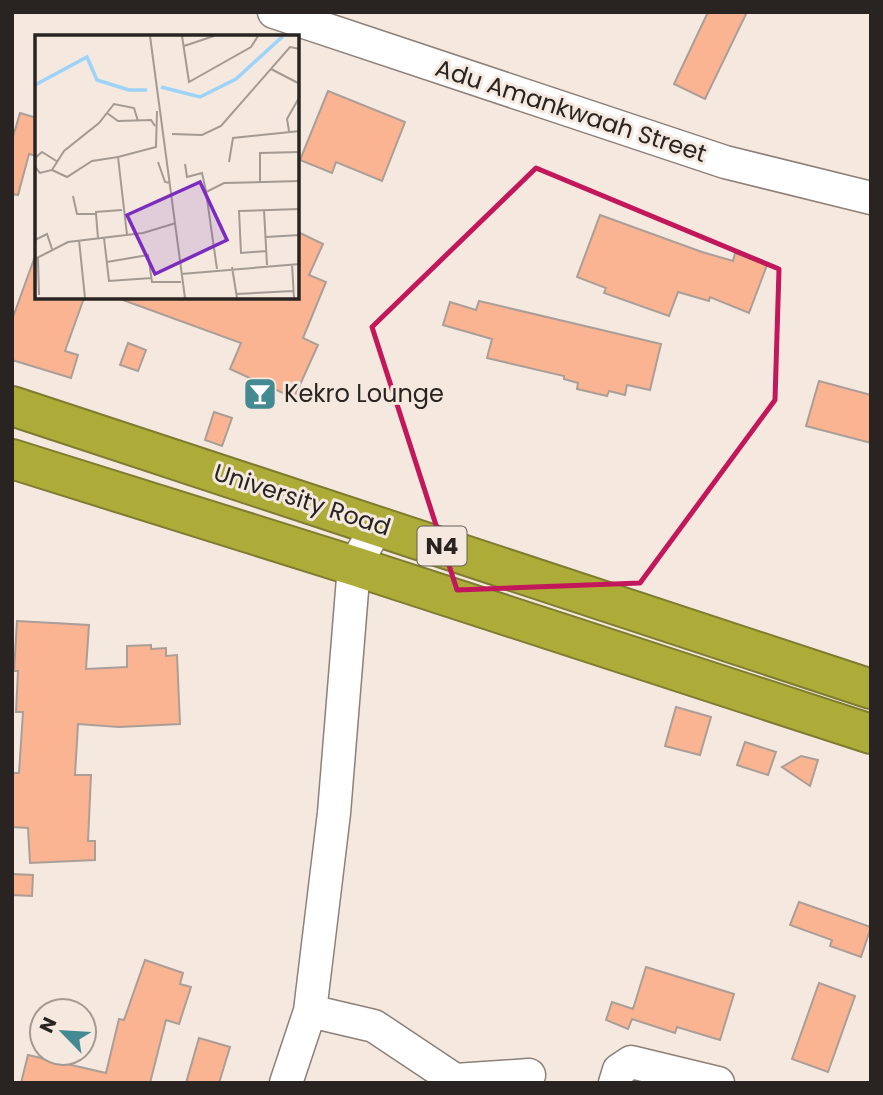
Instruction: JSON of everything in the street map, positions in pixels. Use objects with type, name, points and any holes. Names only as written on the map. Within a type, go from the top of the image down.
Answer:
[{"type":"highway","name":"University Road","points":[[12,405],[871,689]]},
{"type":"highway","name":"University Road","points":[[12,459],[354,566],[871,734]]},
{"type":"street","name":"Adu Amankwaah Street","points":[[274,12],[725,162],[871,198]]},
{"type":"street","points":[[286,1083],[310,1011],[334,813],[354,566],[378,525]]},
{"type":"street","points":[[310,1011],[374,1026],[455,1080],[529,1075]]},
{"type":"street","points":[[615,1083],[619,1070],[631,1062],[718,1083]]},
{"type":"highlighted area","points":[[536,168],[779,269],[775,400],[640,583],[457,590],[372,327]]},
{"type":"building","points":[[708,12],[747,12],[705,99],[674,84]]},
{"type":"building","points":[[328,91],[405,122],[382,181],[336,162],[332,173],[300,160]]},
{"type":"building","points":[[20,113],[35,117],[35,156],[29,154],[18,195],[12,194],[12,140]]},
{"type":"building","points":[[600,215],[702,252],[733,261],[735,253],[767,265],[749,313],[710,297],[709,301],[678,292],[669,316],[604,293],[606,288],[577,277]]},
{"type":"building","points":[[299,232],[323,244],[309,275],[326,282],[303,338],[318,345],[294,398],[230,369],[241,343],[123,300],[299,299]]},
{"type":"building","points":[[34,259],[35,299],[84,299],[65,351],[78,355],[71,378],[12,360],[12,320]]},
{"type":"building","points":[[479,301],[661,344],[650,390],[627,385],[625,395],[609,391],[607,396],[577,389],[578,383],[564,379],[564,376],[487,358],[492,339],[443,325],[450,302],[476,310]]},
{"type":"building","points":[[128,343],[146,350],[138,371],[120,365]]},
{"type":"building","points":[[819,381],[871,395],[871,443],[806,426]]},
{"type":"building","points":[[214,412],[232,418],[222,446],[205,440]]},
{"type":"building","points":[[17,621],[89,625],[86,669],[127,667],[127,646],[151,645],[151,649],[166,648],[166,656],[177,655],[180,724],[119,727],[78,724],[75,775],[91,775],[88,841],[95,841],[95,860],[30,863],[28,828],[12,827],[12,773],[19,773],[23,712],[16,712],[18,671],[14,671]]},
{"type":"building","points":[[676,707],[711,717],[700,755],[665,746]]},
{"type":"building","points":[[745,742],[776,752],[768,775],[737,765]]},
{"type":"building","points":[[801,756],[818,760],[810,786],[782,767]]},
{"type":"building","points":[[12,874],[33,875],[32,896],[12,895]]},
{"type":"building","points":[[799,902],[871,927],[861,957],[830,946],[832,940],[790,925]]},
{"type":"building","points":[[145,960],[183,973],[180,984],[191,987],[179,1024],[166,1020],[150,1083],[21,1083],[28,1055],[28,1067],[80,1067],[106,1073],[119,1019],[124,1020]]},
{"type":"building","points":[[646,967],[734,994],[720,1040],[677,1027],[675,1033],[632,1019],[628,1029],[606,1020],[612,1002],[633,1009]]},
{"type":"building","points":[[819,983],[855,996],[828,1072],[792,1059]]},
{"type":"building","points":[[199,1038],[230,1047],[219,1083],[186,1083]]},
{"type":"place","name":"Kekro Lounge","points":[[260,394]]}]
